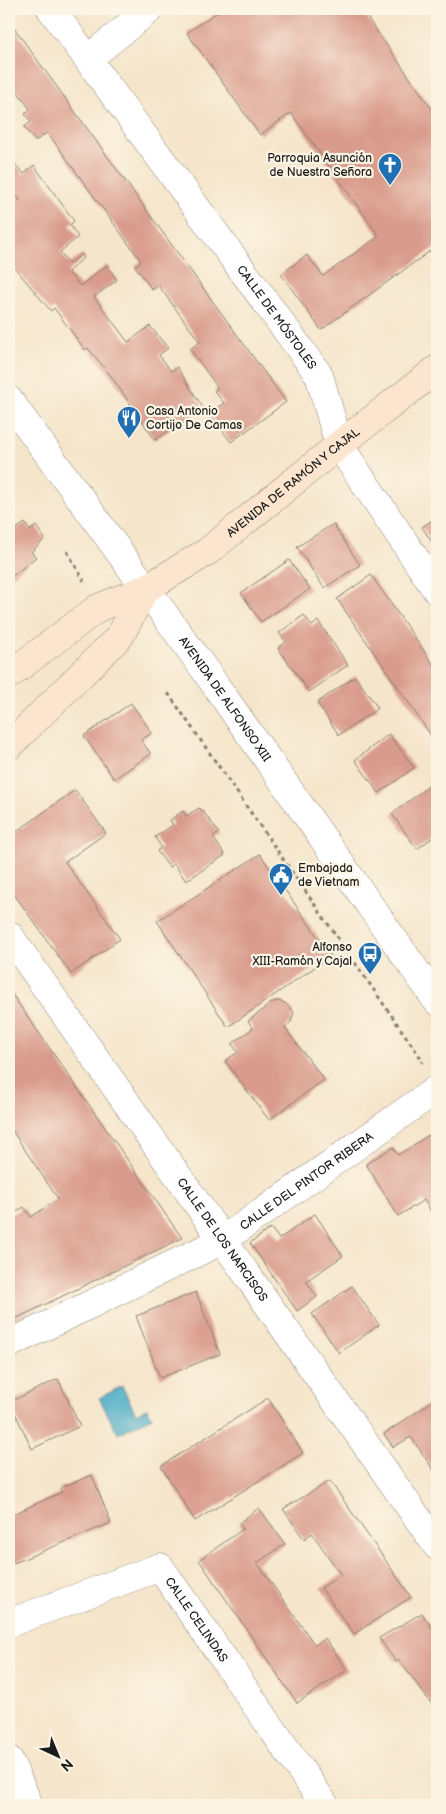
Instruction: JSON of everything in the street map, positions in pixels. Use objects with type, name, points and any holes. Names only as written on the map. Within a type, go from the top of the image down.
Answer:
[{"type":"main road","name":"AVENIDA DE RAMÓN Y CAJAL","points":[[9,675],[98,608],[145,589],[207,552],[339,445],[437,369]]},
{"type":"main road","points":[[9,746],[120,636],[145,589]]},
{"type":"street","name":"CALLE DE MÓSTOLES","points":[[51,9],[89,58],[319,375],[339,445],[437,591]]},
{"type":"street","points":[[89,58],[150,9]]},
{"type":"street","name":"AVENIDA DE ALFONSO XIII","points":[[9,400],[208,674],[437,1001]]},
{"type":"street","name":"CALLE DE LOS NARCISOS","points":[[9,935],[437,1546]]},
{"type":"street","name":"CALLE DEL PINTOR RIBERA","points":[[9,1344],[222,1240],[437,1089]]},
{"type":"street","name":"CALLE CELINDAS","points":[[9,1623],[160,1567],[325,1805]]},
{"type":"street","points":[[9,1760],[29,1805]]},
{"type":"path","points":[[168,693],[423,1061],[421,1066]]},
{"type":"water","points":[[122,1386],[136,1414],[147,1408],[152,1417],[118,1434],[99,1398]]},
{"type":"building","name":"Parroquia Asunción de Nuestra Señora","points":[[222,9],[361,9],[437,116],[437,246],[321,330],[281,274],[307,255],[323,276],[379,236],[291,113],[260,135],[187,33]]},
{"type":"building","points":[[9,21],[286,402],[231,442],[209,413],[224,403],[214,391],[218,388],[190,349],[200,342],[158,285],[152,290],[135,266],[141,261],[47,133],[35,141],[24,127],[31,122],[25,114],[30,109],[9,80]]},
{"type":"building","points":[[9,157],[24,174],[34,165],[74,221],[70,225],[78,237],[60,252],[70,264],[82,254],[84,257],[68,272],[80,286],[107,265],[117,280],[94,297],[128,342],[150,326],[168,348],[159,355],[171,371],[177,367],[203,408],[155,440],[111,376],[88,348],[85,350],[54,308],[51,311],[9,261],[9,211],[20,199],[9,189]]},
{"type":"building","points":[[437,517],[437,550],[422,527]]},
{"type":"building","points":[[25,523],[30,531],[36,526],[45,539],[31,552],[36,557],[9,579],[9,534]]},
{"type":"building","points":[[333,524],[360,565],[324,588],[297,547]]},
{"type":"building","points":[[289,560],[310,589],[261,622],[241,593]]},
{"type":"building","points":[[371,575],[437,670],[437,744],[337,599]]},
{"type":"building","points":[[304,615],[312,626],[318,621],[348,665],[309,692],[278,648],[286,642],[279,633]]},
{"type":"building","points":[[355,676],[378,708],[339,735],[317,703]]},
{"type":"building","points":[[131,703],[152,733],[141,740],[151,754],[114,779],[84,736]]},
{"type":"building","points":[[389,734],[414,768],[379,793],[355,760]]},
{"type":"building","points":[[430,785],[437,796],[437,844],[432,838],[417,849],[392,814]]},
{"type":"building","points":[[75,790],[106,833],[65,862],[120,939],[71,974],[9,887],[9,837]]},
{"type":"building","points":[[199,808],[219,833],[213,837],[225,855],[186,881],[174,864],[169,867],[157,851],[161,847],[155,837],[173,825],[170,820],[183,811],[186,816]]},
{"type":"building","points":[[260,854],[331,956],[228,1027],[157,921]]},
{"type":"building","points":[[9,990],[182,1238],[9,1322],[9,1217],[24,1207],[31,1217],[58,1199],[9,1126]]},
{"type":"building","points":[[273,1002],[285,1003],[294,1012],[291,1022],[285,1028],[324,1080],[269,1120],[225,1061],[238,1052],[232,1044],[253,1028],[248,1021]]},
{"type":"building","points":[[429,1135],[437,1148],[437,1217],[435,1218],[424,1200],[398,1216],[366,1164],[393,1147],[398,1155]]},
{"type":"building","points":[[315,1214],[343,1256],[306,1281],[317,1297],[297,1311],[250,1243],[271,1228],[279,1239]]},
{"type":"building","points":[[352,1286],[379,1325],[339,1353],[312,1314]]},
{"type":"building","points":[[196,1292],[220,1354],[160,1378],[136,1316]]},
{"type":"building","points":[[58,1379],[80,1426],[32,1449],[10,1402]]},
{"type":"building","points":[[268,1398],[303,1453],[195,1521],[161,1466]]},
{"type":"building","points":[[437,1398],[437,1475],[411,1437],[393,1447],[384,1434]]},
{"type":"building","points":[[92,1475],[111,1523],[9,1565],[9,1516],[62,1492],[60,1488]]},
{"type":"building","points":[[330,1481],[411,1597],[354,1634],[321,1588],[341,1575],[312,1533],[304,1539],[283,1509]]},
{"type":"building","points":[[259,1508],[285,1544],[257,1563],[315,1645],[325,1638],[347,1670],[297,1703],[199,1560],[243,1529],[239,1523]]},
{"type":"building","points":[[422,1613],[437,1636],[437,1711],[399,1660],[396,1662],[379,1638]]},
{"type":"place","name":"Parroquia Asunción de Nuestra Señora","points":[[390,186]]},
{"type":"place","name":"Casa Antonio Cortijo De Camas","points":[[129,439]]},
{"type":"place","name":"Embajada de Vietnam","points":[[281,896]]},
{"type":"place","name":"Alfonso XIII-Ramón y Cajal","points":[[370,975]]}]
